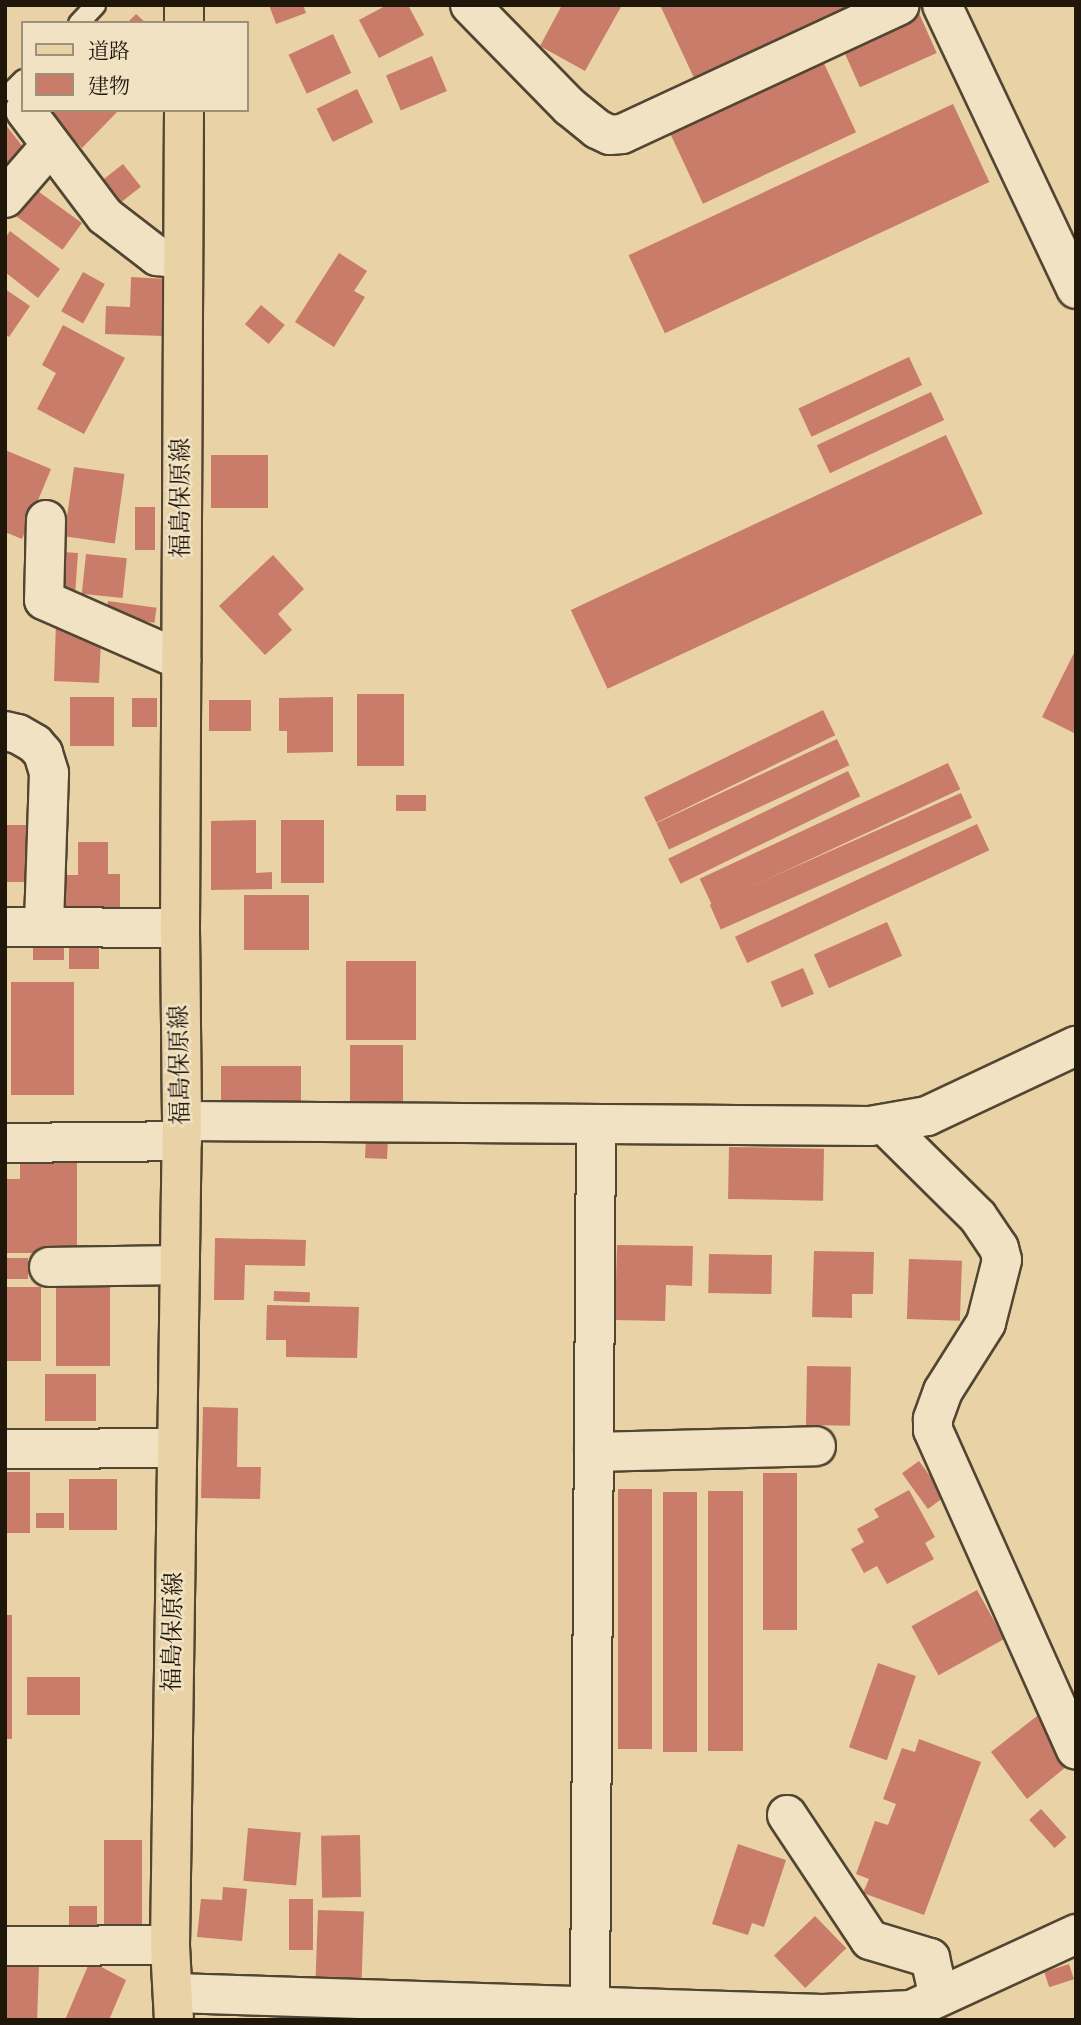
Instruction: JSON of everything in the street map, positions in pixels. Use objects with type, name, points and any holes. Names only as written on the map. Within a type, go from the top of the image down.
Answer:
[{"type":"main road","name":"福島保原線","points":[[174,2006],[170,1945],[182,1131],[180,928],[184,112]]},
{"type":"street","points":[[470,5],[570,107],[597,129],[610,135],[622,134],[900,5]]},
{"type":"street","points":[[942,5],[1076,289]]},
{"type":"street","points":[[28,112],[50,146],[105,216],[157,256],[183,259]]},
{"type":"street","points":[[5,198],[50,146]]},
{"type":"street","points":[[46,520],[44,600],[181,660]]},
{"type":"street","points":[[5,731],[18,734],[35,744],[43,753],[49,773],[44,927]]},
{"type":"street","points":[[5,927],[180,928]]},
{"type":"street","points":[[5,1143],[182,1131],[596,1124],[884,1124],[927,1116],[1076,1046]]},
{"type":"street","points":[[596,1124],[594,1452],[599,2011]]},
{"type":"street","points":[[884,1124],[978,1217],[999,1248],[1002,1260],[986,1323],[943,1391],[933,1419],[933,1430],[1076,1750]]},
{"type":"street","points":[[49,1267],[180,1265]]},
{"type":"street","points":[[594,1452],[816,1446]]},
{"type":"street","points":[[5,1449],[177,1448]]},
{"type":"street","points":[[787,1815],[870,1940],[930,1958],[939,1996]]},
{"type":"street","points":[[174,2006],[786,2016],[911,2010],[1076,1934]]},
{"type":"street","points":[[5,1946],[170,1945]]},
{"type":"lane","points":[[80,21],[95,5]]},
{"type":"building","points":[[269,5],[303,5],[306,13],[276,24]]},
{"type":"building","points":[[387,5],[408,5],[424,35],[379,58],[359,20]]},
{"type":"building","points":[[562,5],[622,5],[585,71],[540,46]]},
{"type":"building","points":[[660,5],[856,5],[695,80]]},
{"type":"building","points":[[918,11],[937,53],[860,87],[841,45]]},
{"type":"building","points":[[136,14],[144,21],[129,21]]},
{"type":"building","points":[[333,34],[351,73],[307,94],[289,55]]},
{"type":"building","points":[[432,56],[447,91],[401,111],[386,76]]},
{"type":"building","points":[[821,57],[856,132],[703,204],[668,128]]},
{"type":"building","points":[[357,89],[373,122],[333,142],[317,109]]},
{"type":"building","points":[[953,104],[989,182],[665,333],[629,255]]},
{"type":"building","points":[[47,112],[117,112],[82,148]]},
{"type":"building","points":[[5,124],[27,152],[5,174]]},
{"type":"building","points":[[123,164],[141,187],[114,208],[96,185]]},
{"type":"building","points":[[35,189],[82,223],[63,250],[16,216]]},
{"type":"building","points":[[10,231],[60,269],[38,298],[5,272],[5,238]]},
{"type":"building","points":[[339,253],[367,271],[354,291],[365,297],[334,347],[295,322]]},
{"type":"building","points":[[83,272],[105,284],[83,323],[61,311]]},
{"type":"building","points":[[131,277],[166,279],[164,336],[105,334],[106,306],[130,307]]},
{"type":"building","points":[[5,289],[30,306],[9,337],[5,334]]},
{"type":"building","points":[[261,305],[285,325],[269,344],[245,324]]},
{"type":"building","points":[[63,325],[125,358],[84,434],[37,409],[56,373],[42,365]]},
{"type":"building","points":[[909,357],[922,385],[812,437],[798,409]]},
{"type":"building","points":[[931,392],[944,420],[830,473],[817,445]]},
{"type":"building","points":[[946,435],[983,514],[608,689],[571,610]]},
{"type":"building","points":[[5,450],[51,469],[22,539],[5,532]]},
{"type":"building","points":[[211,455],[268,455],[268,508],[211,508]]},
{"type":"building","points":[[74,467],[125,474],[115,543],[64,536]]},
{"type":"building","points":[[135,507],[155,507],[155,550],[135,550]]},
{"type":"building","points":[[63,552],[78,553],[75,593],[60,592]]},
{"type":"building","points":[[86,554],[127,558],[123,598],[82,594]]},
{"type":"building","points":[[273,555],[304,589],[278,614],[292,630],[265,655],[219,606]]},
{"type":"building","points":[[108,601],[157,608],[154,623],[106,616]]},
{"type":"building","points":[[56,622],[101,640],[99,683],[54,681]]},
{"type":"building","points":[[1076,649],[1076,734],[1042,717]]},
{"type":"building","points":[[357,694],[404,694],[404,766],[357,766]]},
{"type":"building","points":[[70,697],[114,697],[114,746],[70,746]]},
{"type":"building","points":[[333,697],[333,752],[287,753],[287,731],[279,731],[279,698]]},
{"type":"building","points":[[132,698],[157,698],[157,727],[132,727]]},
{"type":"building","points":[[209,700],[251,700],[251,731],[209,731]]},
{"type":"building","points":[[823,710],[835,735],[656,822],[644,797]]},
{"type":"building","points":[[837,739],[849,765],[669,849],[657,823]]},
{"type":"building","points":[[948,763],[960,789],[712,905],[700,879]]},
{"type":"building","points":[[848,771],[860,796],[681,884],[668,859]]},
{"type":"building","points":[[961,793],[972,818],[721,930],[710,905]]},
{"type":"building","points":[[396,795],[426,795],[426,811],[396,811]]},
{"type":"building","points":[[256,820],[256,873],[272,872],[272,889],[211,890],[211,821]]},
{"type":"building","points":[[281,820],[324,820],[324,883],[281,883]]},
{"type":"building","points":[[977,824],[989,850],[747,963],[735,937]]},
{"type":"building","points":[[5,825],[34,825],[34,882],[5,882]]},
{"type":"building","points":[[78,842],[108,842],[108,874],[120,874],[120,909],[58,909],[57,875],[78,875]]},
{"type":"building","points":[[244,895],[309,895],[309,950],[244,950]]},
{"type":"building","points":[[887,922],[902,956],[829,988],[814,955]]},
{"type":"building","points":[[33,934],[64,934],[64,960],[33,960]]},
{"type":"building","points":[[69,938],[99,938],[99,969],[69,969]]},
{"type":"building","points":[[346,961],[416,961],[416,1040],[346,1040]]},
{"type":"building","points":[[803,968],[814,994],[782,1007],[771,982]]},
{"type":"building","points":[[11,982],[74,982],[74,1095],[11,1095]]},
{"type":"building","points":[[350,1045],[403,1045],[403,1106],[350,1106]]},
{"type":"building","points":[[221,1066],[301,1066],[301,1102],[221,1102]]},
{"type":"building","points":[[366,1138],[388,1139],[387,1159],[365,1158]]},
{"type":"building","points":[[729,1147],[824,1149],[823,1201],[728,1199]]},
{"type":"building","points":[[20,1155],[77,1155],[77,1253],[5,1253],[5,1179],[20,1179]]},
{"type":"building","points":[[215,1238],[306,1240],[305,1266],[245,1265],[244,1300],[214,1300]]},
{"type":"building","points":[[617,1245],[693,1246],[692,1286],[666,1285],[665,1321],[615,1320]]},
{"type":"building","points":[[814,1251],[874,1252],[873,1294],[852,1294],[852,1318],[812,1317]]},
{"type":"building","points":[[709,1254],[772,1255],[771,1294],[708,1293]]},
{"type":"building","points":[[5,1258],[28,1258],[28,1279],[5,1279]]},
{"type":"building","points":[[909,1259],[962,1261],[960,1321],[907,1319]]},
{"type":"building","points":[[56,1282],[110,1282],[110,1366],[56,1366]]},
{"type":"building","points":[[5,1287],[41,1287],[41,1361],[5,1361]]},
{"type":"building","points":[[274,1291],[310,1292],[310,1302],[274,1301]]},
{"type":"building","points":[[267,1305],[359,1307],[357,1358],[286,1357],[286,1340],[266,1340]]},
{"type":"building","points":[[807,1366],[851,1367],[850,1426],[806,1425]]},
{"type":"building","points":[[45,1374],[96,1374],[96,1421],[45,1421]]},
{"type":"building","points":[[203,1407],[238,1408],[237,1467],[261,1467],[260,1499],[201,1498]]},
{"type":"building","points":[[919,1461],[945,1497],[928,1509],[902,1473]]},
{"type":"building","points":[[5,1472],[30,1472],[30,1533],[5,1533]]},
{"type":"building","points":[[763,1473],[797,1473],[797,1630],[763,1630]]},
{"type":"building","points":[[69,1479],[117,1479],[117,1530],[69,1530]]},
{"type":"building","points":[[618,1489],[652,1489],[652,1749],[618,1749]]},
{"type":"building","points":[[909,1490],[935,1537],[925,1543],[934,1559],[887,1584],[877,1566],[864,1573],[851,1549],[864,1542],[857,1529],[879,1517],[874,1509]]},
{"type":"building","points":[[708,1491],[743,1491],[743,1751],[708,1751]]},
{"type":"building","points":[[663,1492],[697,1492],[697,1752],[663,1752]]},
{"type":"building","points":[[36,1513],[64,1513],[64,1528],[36,1528]]},
{"type":"building","points":[[977,1590],[1004,1639],[939,1675],[911,1626]]},
{"type":"building","points":[[5,1615],[12,1615],[12,1739],[5,1739]]},
{"type":"building","points":[[878,1663],[916,1676],[887,1760],[849,1747]]},
{"type":"building","points":[[27,1677],[80,1677],[80,1715],[27,1715]]},
{"type":"building","points":[[1042,1712],[1067,1766],[1027,1799],[991,1752]]},
{"type":"building","points":[[919,1739],[981,1762],[924,1915],[863,1893],[869,1879],[856,1874],[875,1821],[888,1825],[896,1804],[883,1799],[902,1748],[915,1752]]},
{"type":"building","points":[[1041,1809],[1066,1837],[1055,1848],[1029,1820]]},
{"type":"building","points":[[248,1828],[301,1833],[296,1885],[243,1881]]},
{"type":"building","points":[[360,1835],[361,1897],[322,1898],[321,1836]]},
{"type":"building","points":[[104,1840],[142,1840],[142,1933],[104,1933]]},
{"type":"building","points":[[738,1844],[786,1860],[764,1927],[752,1923],[748,1935],[712,1924]]},
{"type":"building","points":[[223,1887],[247,1889],[242,1941],[197,1937],[201,1899],[222,1900]]},
{"type":"building","points":[[289,1899],[313,1899],[313,1950],[289,1950]]},
{"type":"building","points":[[69,1906],[97,1906],[97,1935],[69,1935]]},
{"type":"building","points":[[318,1910],[364,1912],[362,1982],[316,1980]]},
{"type":"building","points":[[815,1916],[846,1948],[805,1988],[774,1956]]},
{"type":"building","points":[[90,1961],[126,1980],[109,2020],[65,2020]]},
{"type":"building","points":[[5,1964],[39,1965],[37,2020],[5,2020]]},
{"type":"building","points":[[1069,1964],[1074,1979],[1049,1987],[1044,1972]]}]
